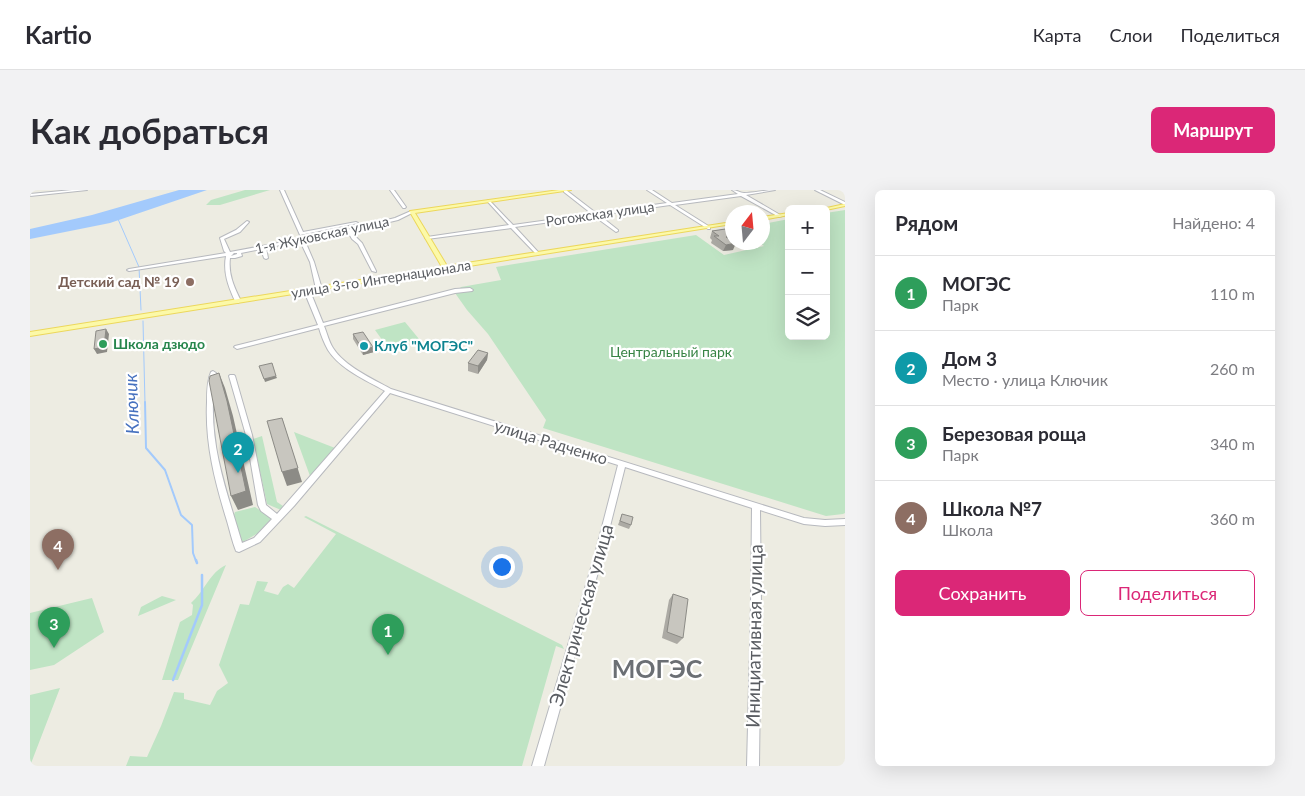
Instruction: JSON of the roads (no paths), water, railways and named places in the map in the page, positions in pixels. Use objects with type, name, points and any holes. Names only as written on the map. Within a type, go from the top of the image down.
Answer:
[{"type":"main road","points":[[445,268],[412,212],[569,190]]},
{"type":"main road","points":[[830,208],[845,205]]},
{"type":"main road","points":[[770,217],[785,215]]},
{"type":"main road","name":"улица 3-го Интернационала","points":[[30,334],[725,225]]},
{"type":"street","points":[[30,195],[85,190]]},
{"type":"street","points":[[282,190],[312,262],[319,289]]},
{"type":"street","points":[[392,190],[404,207]]},
{"type":"street","points":[[649,190],[708,228]]},
{"type":"street","points":[[734,190],[780,216]]},
{"type":"street","name":"Рогожская улица","points":[[427,238],[773,190]]},
{"type":"street","points":[[818,190],[845,205]]},
{"type":"street","points":[[565,191],[616,231]]},
{"type":"street","points":[[489,200],[537,254]]},
{"type":"street","name":"1-я Жуковская улица","points":[[129,270],[229,257],[261,247],[412,212]]},
{"type":"street","name":"1-я Жуковская улица","points":[[302,237],[349,230],[402,218],[412,212]]},
{"type":"street","points":[[238,301],[228,277],[229,257],[222,238],[238,231],[247,222]]},
{"type":"street","points":[[349,230],[360,243],[374,270]]},
{"type":"street","points":[[261,247],[266,258]]},
{"type":"street","name":"улица Радченко","points":[[307,290],[330,350],[345,366],[389,390],[756,507],[813,522],[845,522]]},
{"type":"street","points":[[237,347],[456,291],[470,290]]},
{"type":"street","points":[[213,373],[210,384],[209,403],[215,469],[239,548],[257,540],[291,504],[389,390]]},
{"type":"street","points":[[232,376],[250,435],[262,506],[277,518]]},
{"type":"street","name":"Электрическая улица","points":[[538,766],[593,576],[622,464]]},
{"type":"street","name":"Инициативная улица","points":[[752,766],[756,605],[756,507]]},
{"type":"water","points":[[179,190],[207,190],[110,223],[30,239],[30,229],[92,215]]},
{"type":"waterway","name":"Ключик","points":[[118,219],[139,267],[141,310]]},
{"type":"waterway","name":"Ключик","points":[[143,321],[145,403]]},
{"type":"waterway","name":"Ключик","points":[[145,402],[146,448],[165,470],[181,515],[192,525],[193,553],[196,561]]},
{"type":"waterway","name":"Ключик","points":[[173,680],[202,605],[202,575]]},
{"type":"place","name":"Детский сад № 19","points":[[190,282]]},
{"type":"place","name":"Школа дзюдо","points":[[103,344]]},
{"type":"place","name":"Клуб \"МОГЭС\"","points":[[364,346]]},
{"type":"place","name":"Дом 3","points":[[238,473]]},
{"type":"place","name":"Школа №7","points":[[58,570]]},
{"type":"place","name":"Березовая роща","points":[[54,648]]},
{"type":"place","name":"МОГЭС","points":[[388,655]]},
{"type":"district","name":"МОГЭС","points":[[657,669]]},
{"type":"park label","name":"Центральный парк","points":[[671,352]]}]
